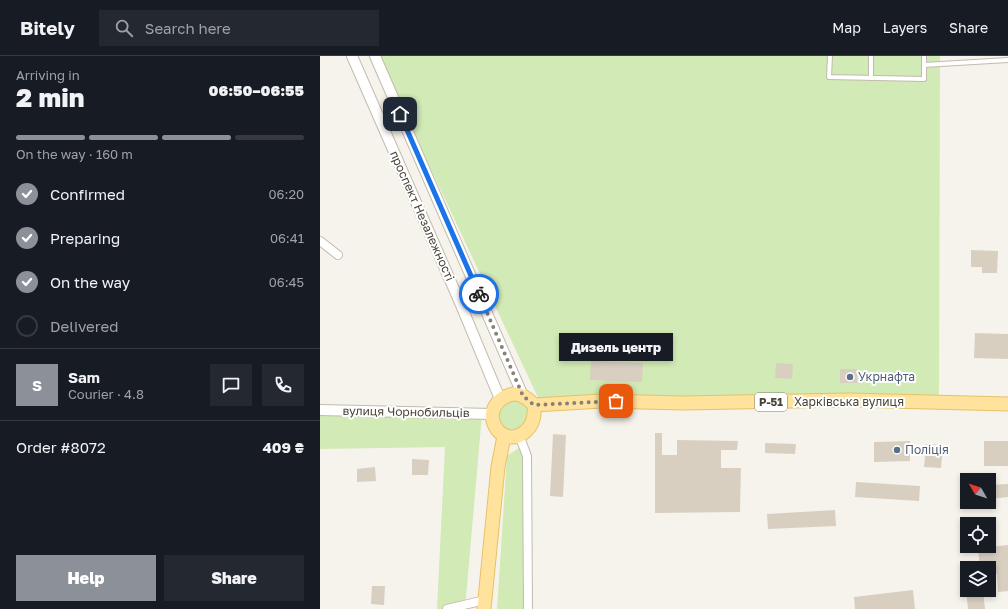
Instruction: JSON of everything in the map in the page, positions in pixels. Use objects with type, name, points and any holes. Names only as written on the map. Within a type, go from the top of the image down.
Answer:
[{"type":"main road","points":[[513,394],[523,396],[534,405],[533,422],[530,428],[519,435],[514,437],[504,436],[498,432],[494,425],[492,414],[494,406],[500,399],[513,394]]},
{"type":"main road","name":"Харківська вулиця","points":[[534,405],[602,401],[683,403],[850,400],[1008,404]]},
{"type":"main road","points":[[485,604],[498,467],[504,436]]},
{"type":"street","name":"проспект Незалежності","points":[[352,56],[461,305],[500,399]]},
{"type":"street","name":"проспект Незалежності","points":[[375,56],[523,396]]},
{"type":"street","points":[[320,241],[338,255]]},
{"type":"street","name":"вулиця Чорнобильців","points":[[320,410],[492,414]]},
{"type":"street","points":[[519,435],[527,456],[528,609]]},
{"type":"street","points":[[447,609],[485,604]]},
{"type":"lane","points":[[830,56],[830,77],[924,79],[924,56]]},
{"type":"lane","points":[[871,56],[872,78]]},
{"type":"lane","points":[[924,65],[1008,60]]},
{"type":"green space","points":[[378,56],[940,56],[939,403],[541,404]]},
{"type":"green space","points":[[529,399],[533,422],[504,436],[493,406],[498,400]]},
{"type":"green space","points":[[320,410],[482,414],[465,609],[437,609],[445,447],[320,449]]},
{"type":"green space","points":[[523,445],[528,609],[497,609],[507,456]]},
{"type":"building","points":[[971,250],[998,251],[997,273],[982,273],[982,267],[971,267]]},
{"type":"building","points":[[975,333],[1008,334],[1008,359],[974,358]]},
{"type":"building","points":[[591,361],[643,363],[642,382],[590,380]]},
{"type":"building","points":[[776,363],[793,364],[792,379],[775,378]]},
{"type":"building","points":[[840,369],[857,369],[857,383],[840,383]]},
{"type":"building","points":[[655,433],[662,433],[662,455],[677,455],[677,440],[738,441],[737,450],[721,450],[721,468],[741,468],[740,512],[655,513]]},
{"type":"building","points":[[553,434],[566,435],[563,497],[550,496]]},
{"type":"building","points":[[910,441],[910,461],[874,462],[874,442]]},
{"type":"building","points":[[984,441],[1008,441],[1008,466],[984,466]]},
{"type":"building","points":[[765,443],[796,444],[795,454],[765,453]]},
{"type":"building","points":[[926,444],[943,445],[941,468],[924,467]]},
{"type":"building","points":[[412,459],[429,460],[428,475],[412,475]]},
{"type":"building","points":[[375,467],[376,481],[357,482],[357,469]]},
{"type":"building","points":[[856,482],[920,486],[919,501],[855,497]]},
{"type":"building","points":[[1008,484],[1008,497],[996,498],[996,485]]},
{"type":"building","points":[[835,510],[836,526],[768,529],[767,514]]},
{"type":"building","points":[[1008,545],[1008,591],[998,592],[996,561],[979,561],[978,553],[996,553],[996,546]]},
{"type":"building","points":[[372,586],[385,586],[384,605],[371,604]]},
{"type":"building","points":[[913,590],[915,609],[855,609],[854,597]]},
{"type":"building","points":[[967,597],[984,597],[985,609],[968,609]]},
{"type":"way so far","points":[[479,294],[523,396],[529,399],[534,405],[616,401]]},
{"type":"place","name":"Укрнафта","points":[[850,377]]},
{"type":"place","name":"Дизель центр","points":[[616,401]]},
{"type":"place","name":"Поліція","points":[[897,450]]},
{"type":"route","points":[[400,114],[479,294]]}]
